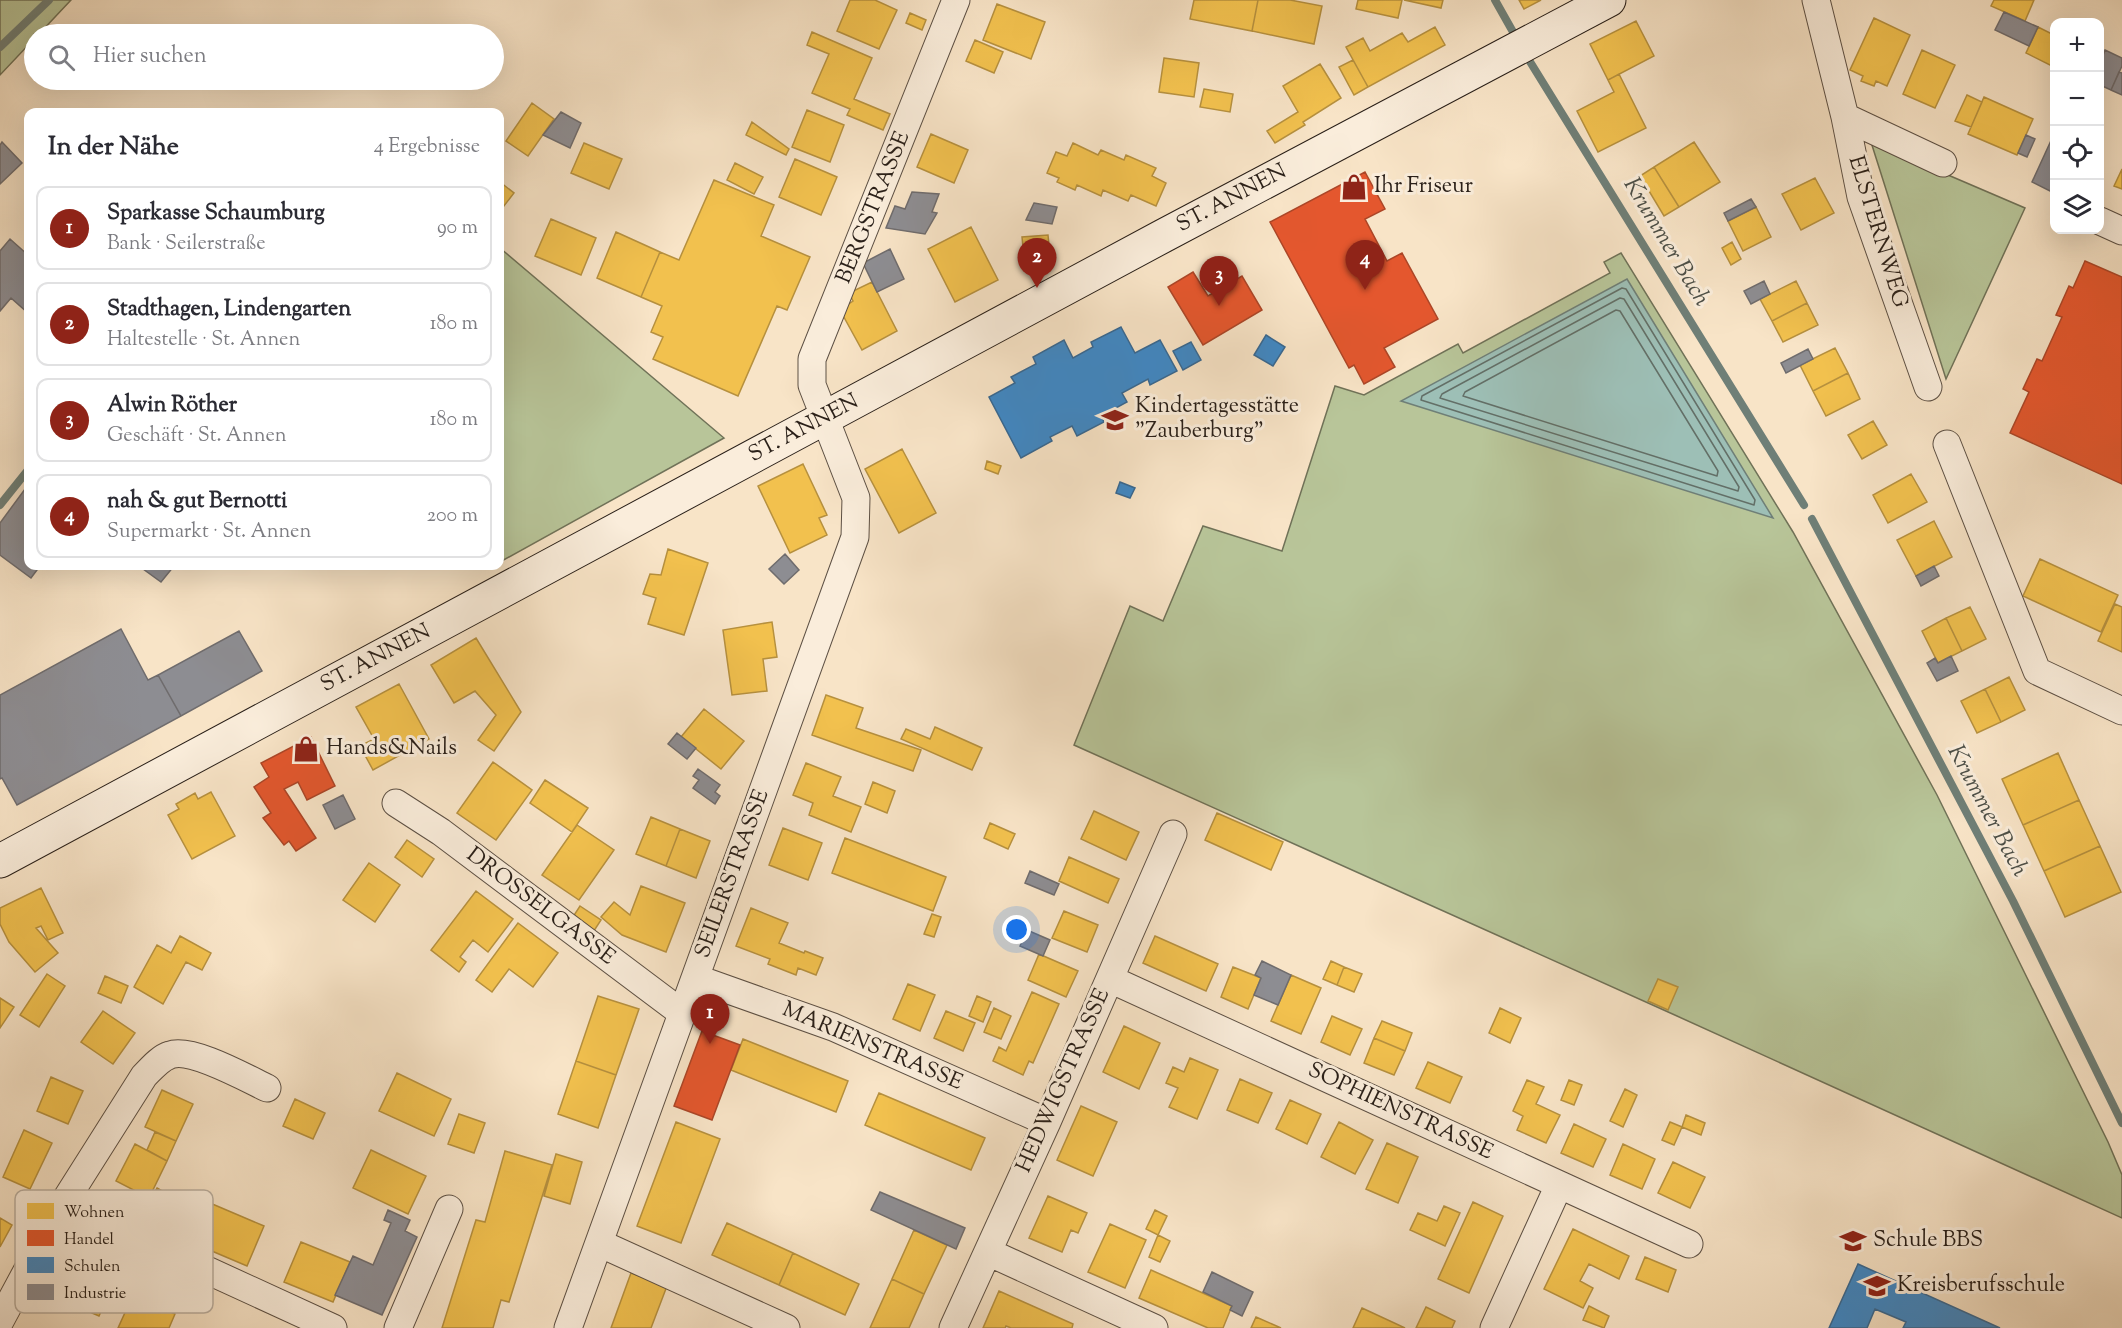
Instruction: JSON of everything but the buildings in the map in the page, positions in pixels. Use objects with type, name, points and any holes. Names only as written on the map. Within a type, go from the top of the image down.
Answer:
[{"type":"main road","name":"ST. ANNEN","points":[[0,861],[825,417],[1609,0]]},
{"type":"street","name":"BERGSTRASSE","points":[[825,417],[812,385],[812,359],[956,0]]},
{"type":"street","name":"ELSTERNWEG","points":[[1818,1],[1861,196],[1928,387]]},
{"type":"street","points":[[1845,117],[1943,163]]},
{"type":"street","points":[[2104,223],[2122,231]]},
{"type":"street","name":"SEILERSTRASSE","points":[[568,1328],[855,537],[856,498],[825,417]]},
{"type":"street","points":[[1947,444],[2037,671],[2122,711]]},
{"type":"street","name":"DROSSELGASSE","points":[[396,803],[441,832],[682,1013]]},
{"type":"street","name":"HEDWIGSTRASSE","points":[[953,1328],[1047,1122],[1173,834]]},
{"type":"street","name":"MARIENSTRASSE","points":[[695,978],[833,1027],[1047,1122]]},
{"type":"street","name":"SOPHIENSTRASSE","points":[[1110,979],[1689,1244]]},
{"type":"street","points":[[72,1190],[144,1076],[170,1055],[191,1054],[267,1088]]},
{"type":"street","points":[[1494,1328],[1558,1185]]},
{"type":"street","points":[[398,1328],[449,1209]]},
{"type":"street","points":[[599,1242],[786,1328]]},
{"type":"street","points":[[988,1252],[1154,1328]]},
{"type":"street","points":[[213,1273],[333,1328]]},
{"type":"street","points":[[15,1293],[0,1321],[15,1328]]},
{"type":"green space","points":[[0,0],[71,0],[48,24],[24,24],[24,50],[0,75]]},
{"type":"green space","points":[[1871,142],[2025,208],[1946,379]]},
{"type":"green space","points":[[504,251],[724,438],[504,560]]},
{"type":"green space","points":[[1621,253],[1793,532],[1937,795],[2108,1142],[2122,1175],[2122,1218],[1074,745],[1130,606],[1163,621],[1203,526],[1282,551],[1335,386],[1364,395],[1458,344],[1463,353],[1610,273],[1604,262]]},
{"type":"water","points":[[1627,279],[1773,518],[1401,401]]},
{"type":"waterway","points":[[0,47],[49,0]]},
{"type":"waterway","name":"Krummer Bach","points":[[1495,0],[1517,39]]},
{"type":"waterway","name":"Krummer Bach","points":[[1524,52],[1804,505]]},
{"type":"waterway","points":[[0,505],[24,475]]},
{"type":"waterway","name":"Krummer Bach","points":[[1812,519],[2013,901],[2122,1123]]},
{"type":"place","name":"Ihr Friseur","points":[[1354,187]]},
{"type":"place","name":"Stadthagen, Lindengarten","points":[[1037,288]]},
{"type":"place","name":"nah & gut Bernotti","points":[[1365,290]]},
{"type":"place","name":"Alwin Röther","points":[[1219,306]]},
{"type":"place","name":"Kindertagesstätte \"Zauberburg\"","points":[[1115,420]]},
{"type":"place","name":"Hands&Nails","points":[[306,749]]},
{"type":"place","name":"Sparkasse Schaumburg","points":[[710,1044]]},
{"type":"place","name":"Schule BBS","points":[[1853,1241]]},
{"type":"place","name":"Kreisberufsschule","points":[[1877,1286]]}]
